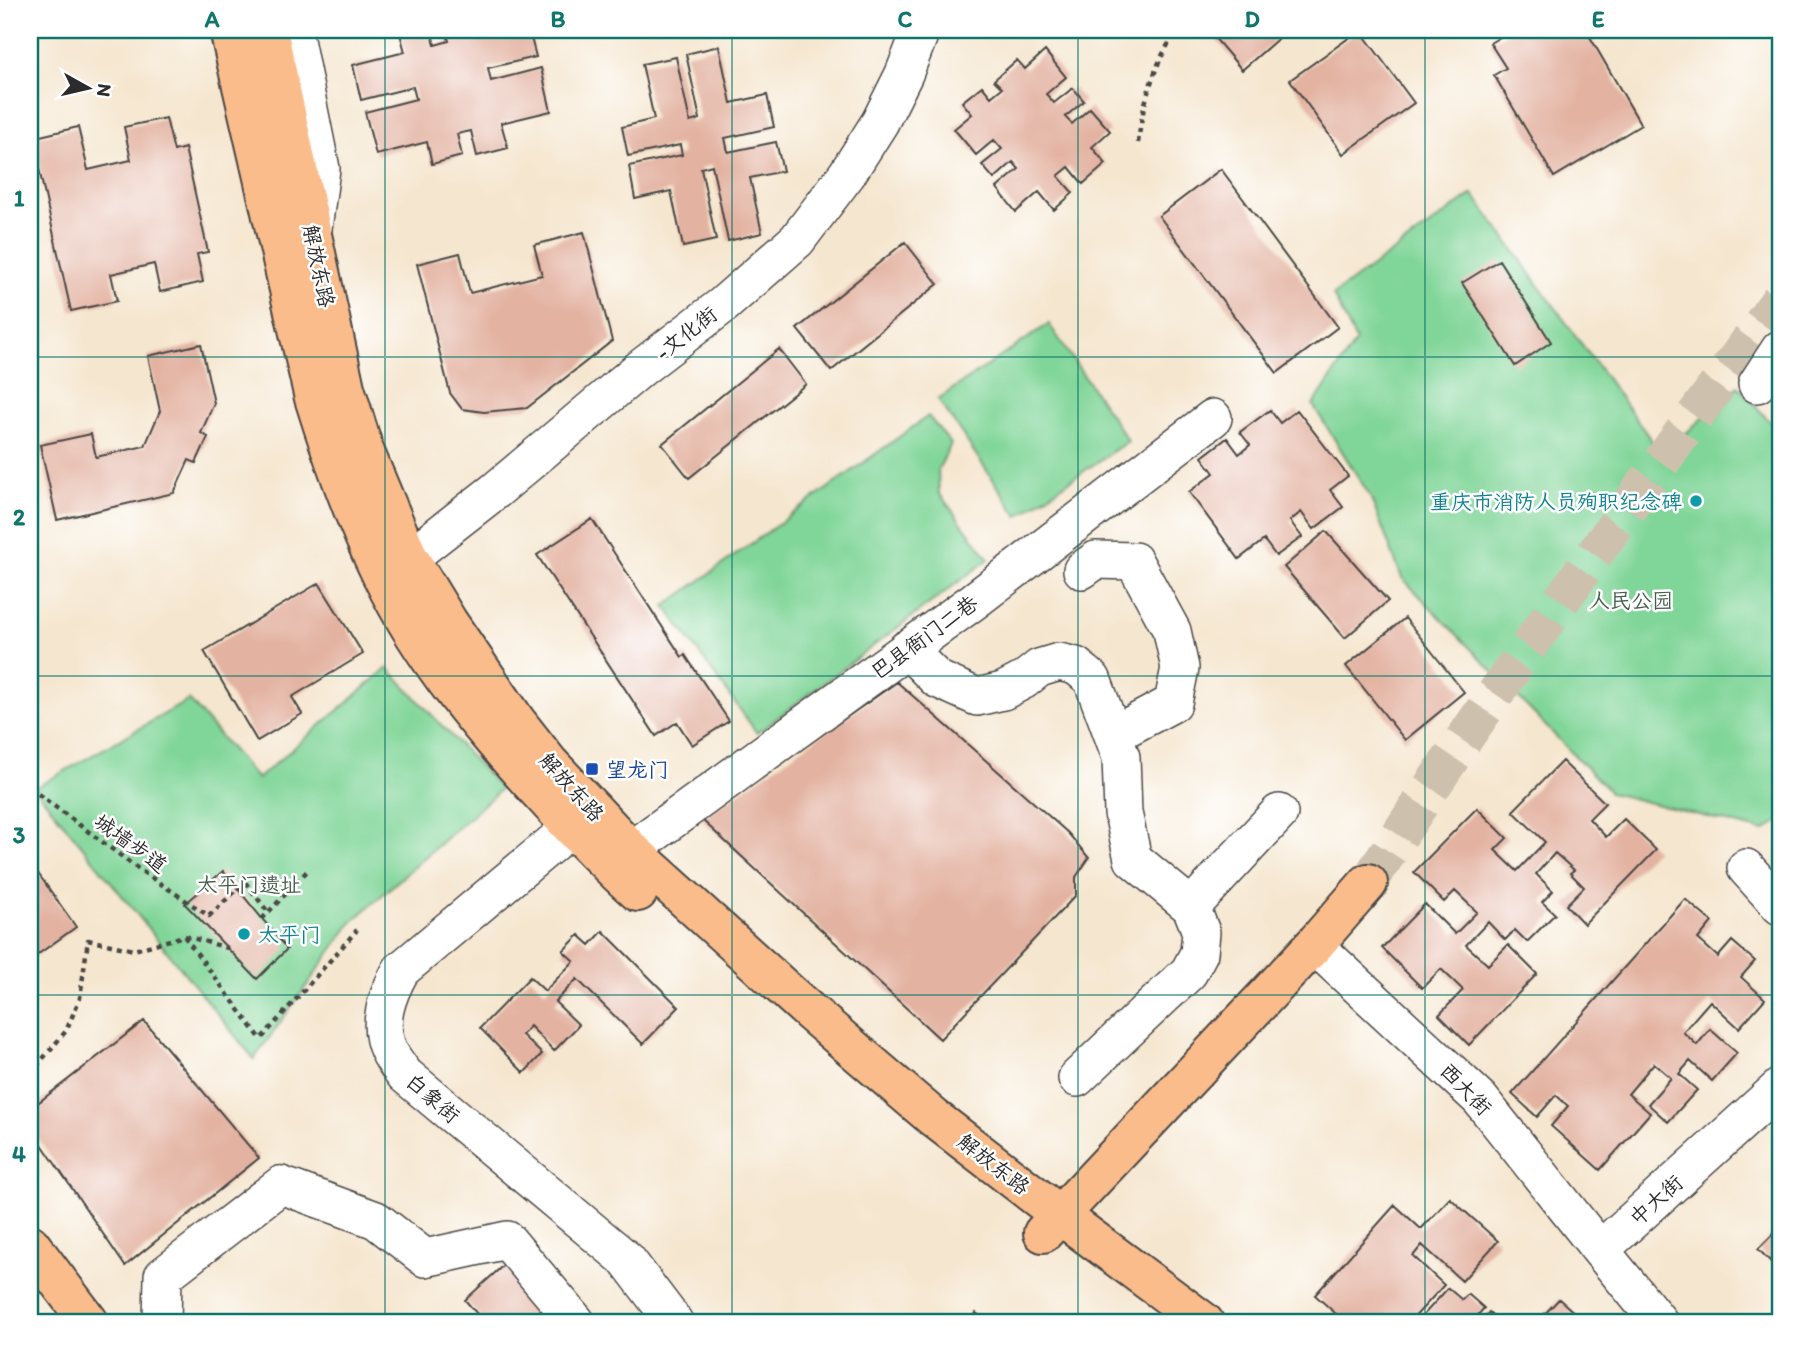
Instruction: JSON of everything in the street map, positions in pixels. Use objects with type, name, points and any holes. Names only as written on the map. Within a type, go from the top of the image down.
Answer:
[{"type":"main road","name":"解放东路","points":[[229,30],[314,398],[349,501],[396,568],[448,622],[516,721],[549,763],[631,850],[1162,1322]]},
{"type":"main road","name":"解放东路","points":[[268,30],[345,388],[396,568],[421,644],[453,691],[513,762],[610,867],[903,1121],[1051,1224],[1204,1322]]},
{"type":"main road","points":[[1051,1224],[1314,945],[1368,883]]},
{"type":"main road","points":[[30,1244],[89,1322]]},
{"type":"street","points":[[293,30],[321,169],[312,236]]},
{"type":"street","name":"-文化街","points":[[396,568],[495,491],[641,368],[723,305],[797,240],[847,174],[880,122],[904,74],[921,30]]},
{"type":"street","points":[[1756,384],[1780,349]]},
{"type":"street","name":"巴县衙门二巷","points":[[631,850],[907,649],[1213,418]]},
{"type":"street","points":[[1082,570],[1096,560],[1134,561],[1172,631],[1180,668],[1173,703],[1113,735]]},
{"type":"street","points":[[907,649],[937,679],[977,697],[1003,691],[1039,668],[1059,662],[1076,666],[1092,679],[1121,757],[1123,813],[1133,859],[1191,907],[1201,932],[1199,953],[1189,972],[1077,1078]]},
{"type":"street","points":[[1191,907],[1279,813]]},
{"type":"street","name":"白象街","points":[[572,827],[401,970],[388,993],[383,1023],[388,1050],[405,1075],[627,1260],[674,1322]]},
{"type":"street","points":[[1746,868],[1780,906]]},
{"type":"street","name":"西大街","points":[[1314,945],[1480,1099],[1600,1250]]},
{"type":"street","name":"中大街","points":[[1600,1250],[1780,1087]]},
{"type":"street","points":[[162,1322],[163,1276],[281,1185],[376,1220],[425,1258],[507,1240],[576,1322]]},
{"type":"street","points":[[1600,1250],[1659,1322]]},
{"type":"path","points":[[1138,143],[1142,113],[1152,79],[1162,52],[1177,30]]},
{"type":"path","name":"城墙步道","points":[[30,788],[140,870],[209,916],[245,882],[268,912]]},
{"type":"path","points":[[262,919],[310,868]]},
{"type":"path","points":[[184,936],[261,1039],[357,930]]},
{"type":"path","points":[[30,1074],[66,1031],[80,998],[88,940],[134,950],[184,936],[228,948]]},
{"type":"green space","name":"人民公园","points":[[1473,194],[1662,455],[1738,386],[1780,433],[1780,821],[1763,831],[1611,793],[1402,578],[1370,496],[1313,405],[1356,341],[1333,295]]},
{"type":"green space","points":[[1049,324],[1128,441],[1018,516],[938,399]]},
{"type":"green space","points":[[928,416],[951,444],[938,470],[939,493],[989,559],[757,733],[665,606]]},
{"type":"green space","name":"太平门遗址","points":[[388,668],[501,789],[353,921],[254,1059],[35,788],[189,700],[257,779]]},
{"type":"building","points":[[399,30],[431,30],[435,45],[449,41],[446,30],[479,30],[480,33],[494,30],[529,30],[536,57],[488,68],[491,81],[541,68],[551,111],[501,123],[508,148],[477,156],[471,131],[457,134],[462,156],[432,164],[427,142],[376,155],[365,112],[416,99],[413,87],[361,100],[353,65],[405,52]]},
{"type":"building","points":[[1208,30],[1276,30],[1281,36],[1242,70]]},
{"type":"building","points":[[1360,30],[1414,103],[1343,154],[1290,80]]},
{"type":"building","points":[[1512,30],[1586,30],[1641,125],[1554,177],[1494,75],[1506,68],[1490,43]]},
{"type":"building","points":[[719,46],[731,103],[767,95],[774,127],[725,138],[728,152],[776,142],[783,171],[750,178],[762,233],[728,241],[712,165],[701,168],[716,240],[683,247],[671,191],[635,199],[629,166],[682,155],[680,145],[628,156],[622,127],[654,119],[642,64],[676,57],[690,122],[700,119],[686,54]]},
{"type":"building","points":[[1045,51],[1066,77],[1046,94],[1054,103],[1073,88],[1084,101],[1065,117],[1072,124],[1090,108],[1110,131],[1092,147],[1106,164],[1083,184],[1069,167],[1058,176],[1073,193],[1054,210],[1039,192],[1016,212],[997,188],[1019,169],[1013,162],[994,179],[982,165],[1002,149],[994,140],[976,155],[954,129],[972,114],[962,102],[982,86],[991,97],[1002,88],[994,80],[1017,60],[1025,69]]},
{"type":"building","points":[[166,118],[174,151],[185,148],[208,252],[197,254],[203,282],[160,292],[154,264],[111,274],[117,301],[71,311],[32,138],[78,127],[88,170],[131,160],[124,127]]},
{"type":"building","points":[[1221,169],[1338,327],[1277,373],[1159,216]]},
{"type":"building","points":[[584,232],[612,341],[527,408],[484,412],[462,409],[450,393],[417,264],[460,253],[470,293],[542,275],[534,245]]},
{"type":"building","points":[[905,242],[938,284],[831,371],[797,329]]},
{"type":"building","points":[[1499,260],[1551,342],[1515,366],[1462,283]]},
{"type":"building","points":[[201,344],[214,403],[201,433],[208,437],[196,463],[189,460],[174,493],[57,520],[40,445],[91,434],[96,457],[145,446],[160,411],[148,356]]},
{"type":"building","points":[[779,349],[806,384],[689,478],[662,444]]},
{"type":"building","points":[[1270,410],[1280,423],[1297,410],[1348,476],[1330,490],[1343,507],[1314,529],[1301,512],[1290,521],[1302,537],[1276,556],[1264,540],[1239,559],[1189,492],[1214,473],[1202,457],[1227,438],[1239,454],[1250,445],[1240,432]]},
{"type":"building","points":[[592,519],[682,657],[685,655],[729,721],[692,745],[677,722],[656,736],[537,555]]},
{"type":"building","points":[[1326,531],[1388,601],[1345,638],[1284,567]]},
{"type":"building","points":[[319,583],[363,654],[292,697],[302,714],[257,741],[204,651]]},
{"type":"building","points":[[1405,618],[1464,692],[1405,740],[1346,666]]},
{"type":"building","points":[[897,682],[1068,833],[1089,858],[1076,877],[1076,895],[940,1039],[701,819]]},
{"type":"building","points":[[1562,761],[1605,803],[1589,819],[1606,837],[1624,819],[1656,850],[1584,924],[1566,905],[1584,887],[1570,873],[1574,870],[1555,853],[1536,874],[1553,891],[1542,902],[1555,914],[1527,942],[1515,930],[1505,940],[1488,922],[1466,945],[1488,965],[1508,945],[1537,974],[1469,1045],[1439,1015],[1463,990],[1441,969],[1422,988],[1382,948],[1425,904],[1455,934],[1477,912],[1455,891],[1444,902],[1414,872],[1477,808],[1507,838],[1495,850],[1517,871],[1545,842],[1513,811]]},
{"type":"building","points":[[30,862],[76,927],[30,960]]},
{"type":"building","name":"太平门","points":[[223,871],[287,949],[257,979],[185,904]]},
{"type":"building","points":[[1685,899],[1712,922],[1698,939],[1718,957],[1732,941],[1755,961],[1741,977],[1765,999],[1739,1028],[1710,1001],[1683,1032],[1697,1045],[1710,1029],[1737,1053],[1712,1081],[1690,1061],[1679,1074],[1697,1090],[1668,1122],[1648,1104],[1671,1078],[1654,1063],[1628,1094],[1650,1113],[1600,1170],[1551,1126],[1568,1106],[1556,1095],[1537,1117],[1512,1094]]},
{"type":"building","points":[[603,931],[679,1007],[643,1044],[577,979],[555,1002],[579,1025],[554,1051],[530,1026],[522,1035],[542,1054],[524,1073],[480,1028],[530,977],[545,991],[574,961],[563,951],[579,935],[590,945]]},
{"type":"building","points":[[144,1021],[259,1158],[125,1266],[30,1127],[30,1109]]},
{"type":"building","points":[[1450,1198],[1498,1241],[1462,1281],[1422,1245],[1413,1256],[1444,1285],[1410,1322],[1345,1322],[1315,1295],[1395,1205],[1421,1229]]},
{"type":"building","points":[[1780,1227],[1780,1271],[1758,1249]]},
{"type":"building","points":[[507,1262],[559,1322],[484,1322],[465,1300]]},
{"type":"building","points":[[1448,1288],[1462,1300],[1468,1294],[1484,1308],[1478,1315],[1483,1320],[1489,1312],[1500,1322],[1417,1322]]},
{"type":"building","points":[[1559,1299],[1585,1322],[1537,1322]]},
{"type":"building","points":[[976,1313],[989,1322],[970,1322]]},
{"type":"tunnel","points":[[1368,883],[1518,661],[1780,299]]},
{"type":"place","name":"重庆市消防人员殉职纪念碑","points":[[1696,501]]},
{"type":"place","name":"望龙门","points":[[592,769]]},
{"type":"place","name":"太平门","points":[[244,934]]}]
